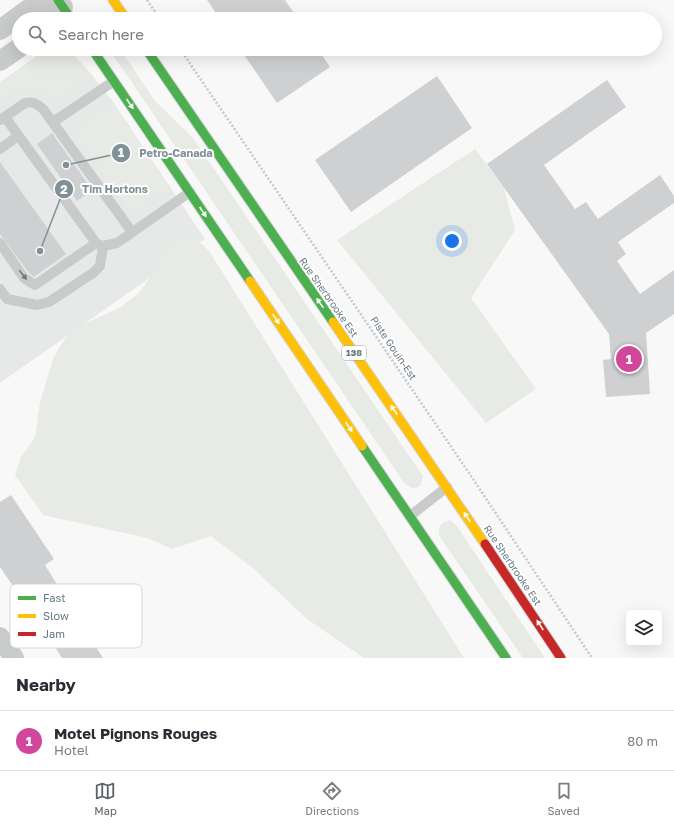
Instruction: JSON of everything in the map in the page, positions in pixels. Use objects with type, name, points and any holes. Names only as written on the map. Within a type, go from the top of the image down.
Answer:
[{"type":"main road","points":[[113,0],[121,12]]},
{"type":"main road","points":[[97,56],[506,658]]},
{"type":"main road","name":"Rue Sherbrooke Est","points":[[151,56],[447,487],[561,658]]},
{"type":"street","points":[[24,12],[27,10],[64,9]]},
{"type":"street","points":[[0,30],[12,21]]},
{"type":"street","points":[[1,59],[12,52]]},
{"type":"street","points":[[0,637],[14,658]]},
{"type":"lane","points":[[53,122],[114,81]]},
{"type":"lane","points":[[0,289],[4,302],[37,305],[49,302],[93,273],[100,266],[99,245],[18,136],[2,119],[25,103],[30,102],[37,104],[43,109],[132,232]]},
{"type":"lane","points":[[0,149],[18,136]]},
{"type":"lane","points":[[0,243],[24,278],[35,285],[99,245],[117,243],[190,192]]},
{"type":"lane","points":[[410,516],[447,487]]},
{"type":"path","points":[[147,0],[155,12]]},
{"type":"path","name":"Piste Gouin-Est","points":[[185,56],[469,473],[592,658]]},
{"type":"shaded area","points":[[37,56],[74,56],[92,75],[113,102],[205,239],[0,383],[0,82]]},
{"type":"shaded area","points":[[37,56],[74,56],[92,75],[56,100],[49,100],[41,90],[23,87],[0,102],[0,82]]},
{"type":"shaded area","points":[[114,56],[125,56],[155,101],[193,138],[423,476],[421,485],[414,489],[405,484]]},
{"type":"shaded area","points":[[113,102],[170,188],[134,211],[128,208],[75,132],[78,126]]},
{"type":"shaded area","points":[[475,149],[504,188],[515,230],[471,298],[536,389],[486,423],[337,240]]},
{"type":"shaded area","points":[[187,236],[195,238],[209,251],[464,658],[364,658],[307,619],[254,569],[211,536],[172,549],[147,538],[43,515],[15,475],[21,457],[35,437],[40,402],[54,356],[71,330],[121,307],[139,293],[152,275],[164,251],[175,241]]},
{"type":"shaded area","points":[[450,520],[456,525],[545,658],[523,658],[440,537],[440,526],[444,522]]},
{"type":"building","points":[[207,0],[285,0],[293,12],[215,12]]},
{"type":"building","points":[[245,56],[323,56],[330,67],[277,103]]},
{"type":"building","points":[[437,76],[472,128],[351,212],[315,160]]},
{"type":"building","points":[[607,80],[626,107],[544,165],[575,209],[586,202],[598,219],[660,175],[674,196],[674,203],[618,242],[626,254],[617,261],[640,294],[674,270],[674,314],[646,333],[650,394],[606,397],[603,360],[611,359],[609,334],[487,164]]},
{"type":"building","points":[[52,133],[92,190],[77,201],[37,144]]},
{"type":"building","points":[[0,162],[66,254],[34,277],[29,273],[0,234]]},
{"type":"building","points":[[11,495],[54,559],[45,565],[57,584],[12,584],[0,567],[0,502]]},
{"type":"building","points":[[56,648],[97,648],[103,658],[62,658]]},
{"type":"traffic: fast","points":[[58,0],[66,12]]},
{"type":"traffic: fast","points":[[97,56],[250,281]]},
{"type":"traffic: fast","points":[[151,56],[333,322]]},
{"type":"traffic: fast","points":[[362,446],[506,658]]},
{"type":"traffic: slow","points":[[113,0],[121,12]]},
{"type":"traffic: slow","points":[[250,281],[362,446]]},
{"type":"traffic: slow","points":[[333,322],[485,544]]},
{"type":"traffic: jam","points":[[485,544],[561,658]]},
{"type":"place","name":"Petro-Canada","points":[[66,165]]},
{"type":"place","name":"Tim Hortons","points":[[40,251]]},
{"type":"place","name":"Motel Pignons Rouges","points":[[629,359]]}]
